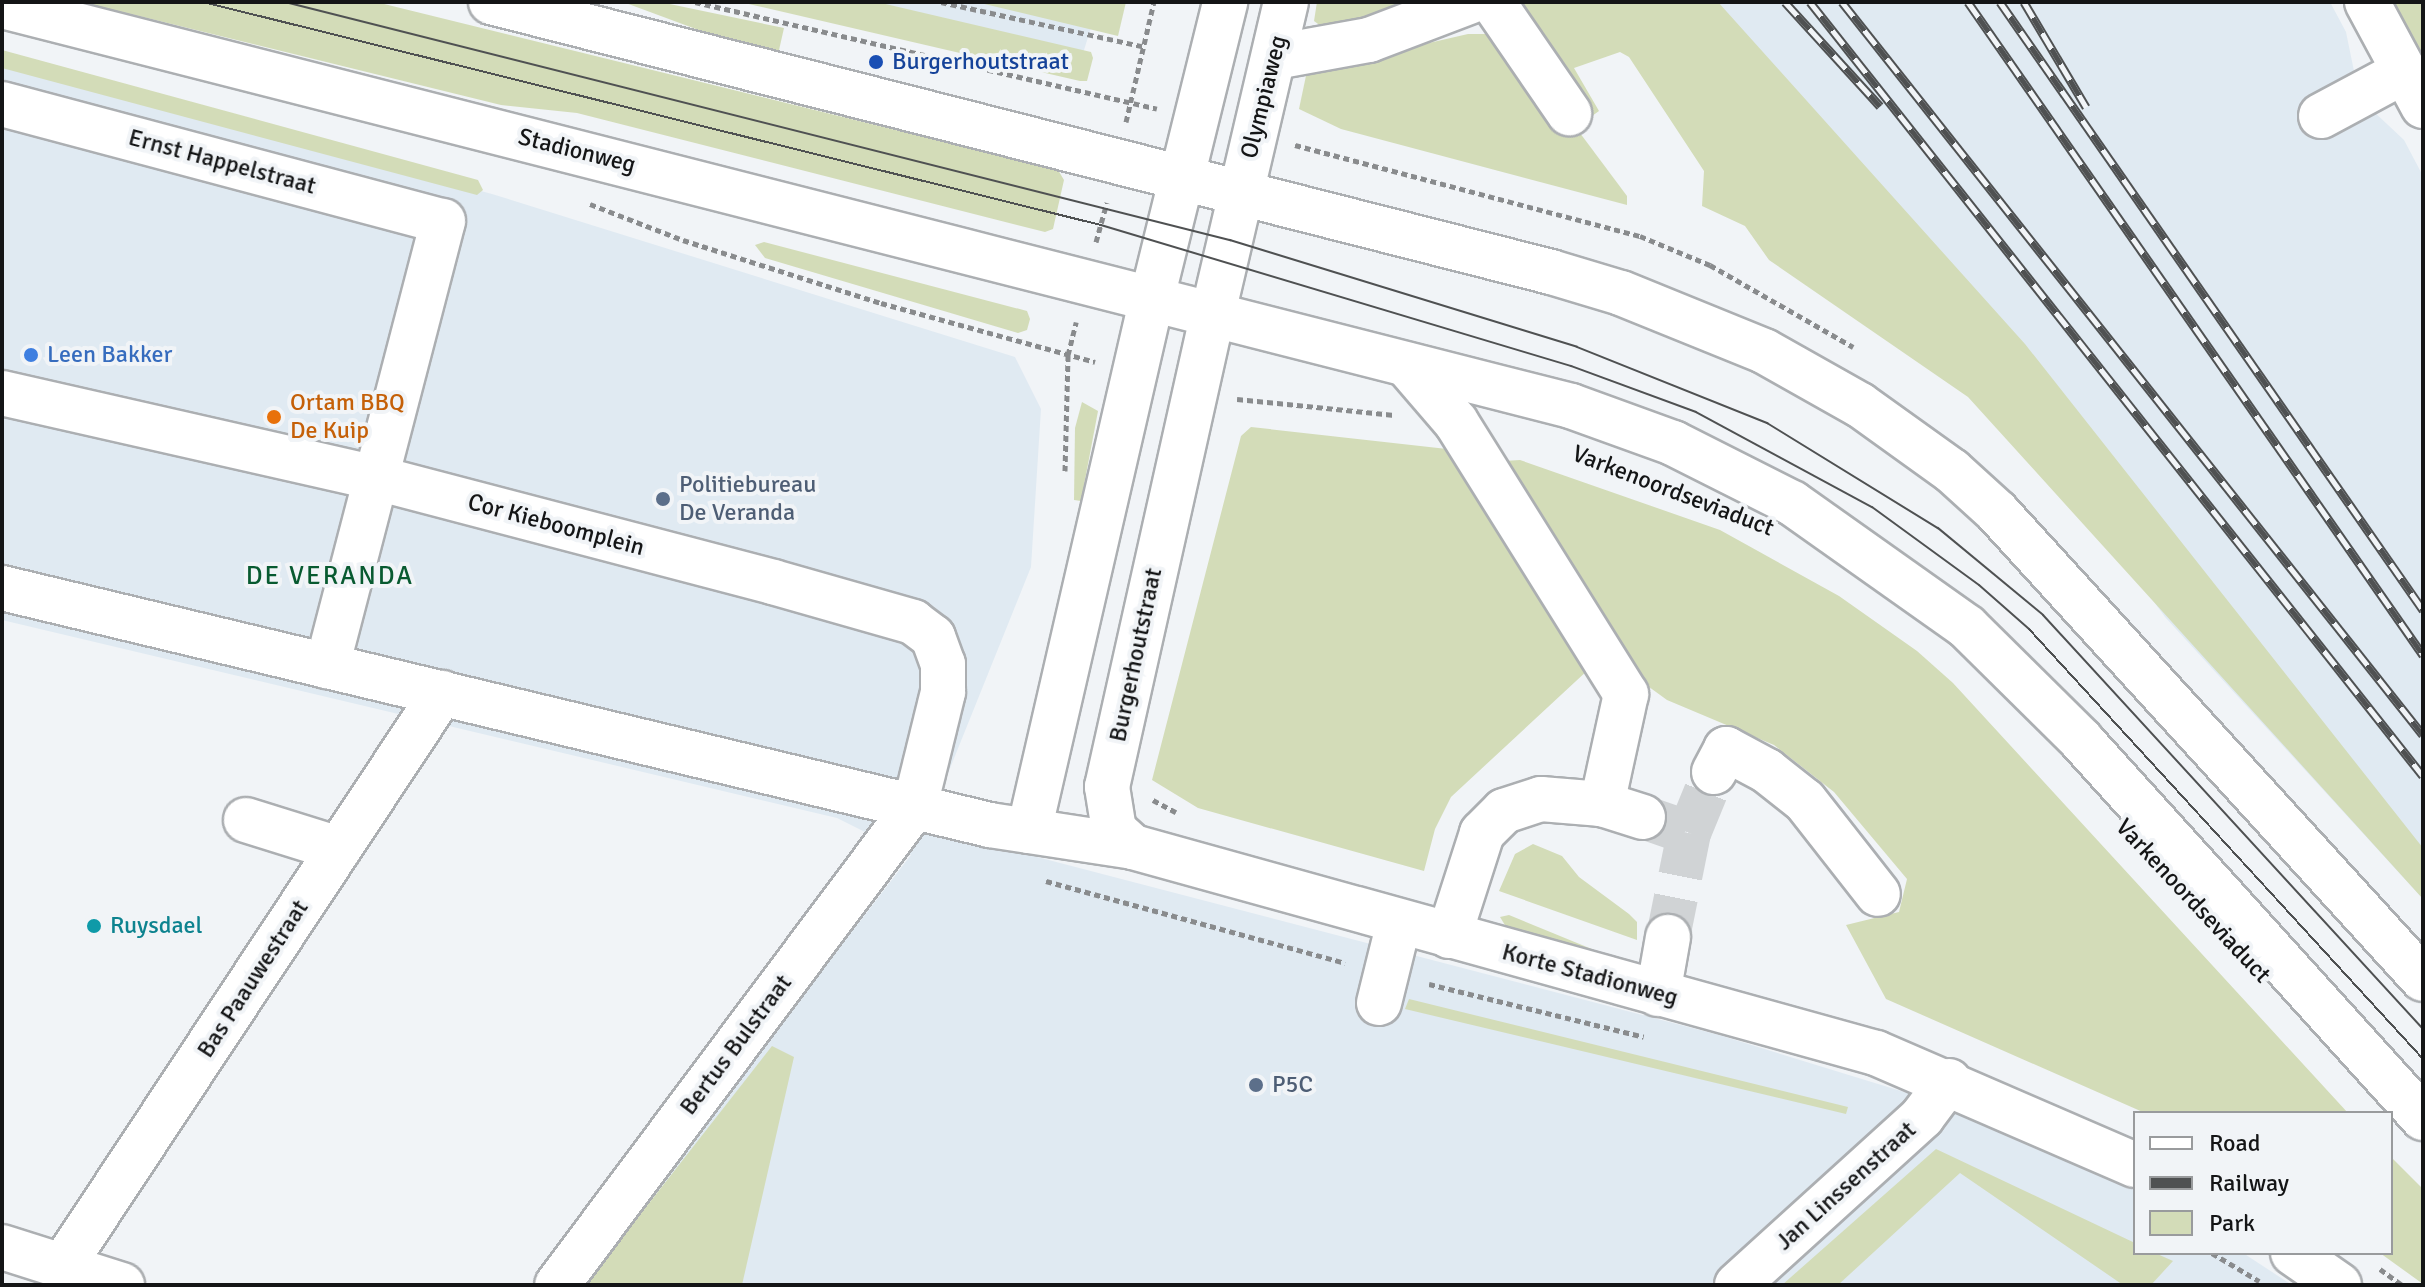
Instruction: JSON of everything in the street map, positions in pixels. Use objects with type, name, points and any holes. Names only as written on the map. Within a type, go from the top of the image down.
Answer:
[{"type":"street","points":[[491,2],[1117,159],[1621,293],[1764,351],[1860,405],[1952,471],[1997,512],[2423,979]]},
{"type":"street","points":[[2,588],[1029,831],[1134,373],[1225,2]]},
{"type":"street","name":"Olympiaweg","points":[[1213,313],[1286,2]]},
{"type":"street","points":[[1275,57],[1369,40],[1469,2]]},
{"type":"street","points":[[1493,2],[1569,113]]},
{"type":"street","points":[[2321,116],[2414,88],[2367,2]]},
{"type":"street","name":"Stadionweg","points":[[2,6],[1152,298]]},
{"type":"street","name":"Ernst Happelstraat","points":[[2,104],[443,221],[377,478]]},
{"type":"street","name":"Varkenoordseviaduct","points":[[1152,298],[1571,406],[1673,443],[1792,503],[1924,593],[1967,627],[2081,740],[2423,1118]]},
{"type":"street","name":"Burgerhoutstraat","points":[[1133,847],[1114,830],[1107,787],[1213,313]]},
{"type":"street","points":[[1407,365],[1456,422],[1626,694],[1602,804]]},
{"type":"street","name":"Cor Kieboomplein","points":[[2,393],[377,478],[913,622],[933,637],[944,676],[915,806]]},
{"type":"street","points":[[327,666],[377,478]]},
{"type":"street","name":"Bas Paauwestraat","points":[[64,1264],[442,693]]},
{"type":"street","points":[[1714,772],[1726,749],[1767,771],[1805,801],[1878,894]]},
{"type":"street","points":[[1449,936],[1482,833],[1504,811],[1541,799],[1602,804],[1643,817]]},
{"type":"street","name":"Bertus Bulstraat","points":[[557,1285],[915,806]]},
{"type":"street","points":[[246,820],[339,849]]},
{"type":"street","name":"Korte Stadionweg","points":[[1029,831],[1133,847],[1876,1053],[1949,1081],[2133,1164]]},
{"type":"street","points":[[1379,1003],[1399,922]]},
{"type":"street","points":[[1658,994],[1668,937]]},
{"type":"street","name":"Jan Linssenstraat","points":[[1737,1285],[1922,1117],[1949,1081]]},
{"type":"street","points":[[2,1247],[64,1264],[122,1285]]},
{"type":"street","points":[[2296,1255],[2339,1285]]},
{"type":"path","points":[[695,2],[1130,102]]},
{"type":"path","points":[[941,2],[1145,47]]},
{"type":"path","points":[[1134,373],[1068,355],[1154,2]]},
{"type":"path","name":"Stadionweg","points":[[587,202],[744,260],[988,336],[1068,355]]},
{"type":"path","points":[[1194,389],[1245,400],[1456,422]]},
{"type":"path","points":[[2215,1255],[2265,1285]]},
{"type":"shaded area","points":[[790,2],[1099,2],[1079,66]]},
{"type":"shaded area","points":[[1718,2],[2330,2],[2346,32],[2355,76],[2371,109],[2404,140],[2423,176],[2423,899],[2165,617]]},
{"type":"shaded area","points":[[2,61],[492,194],[1015,357],[1041,409],[1031,567],[926,828],[1719,1035],[1953,1107],[2133,1188],[2133,1255],[2246,1255],[2292,1285],[588,1285],[693,1138],[911,855],[837,818],[2,620]]},
{"type":"green space","points":[[82,2],[376,2],[1058,170],[1064,180],[1053,229],[1045,232],[577,113],[501,105]]},
{"type":"green space","points":[[623,2],[660,2],[784,28],[777,59]]},
{"type":"green space","points":[[740,2],[877,2],[1091,52],[1093,58],[1087,81],[1080,81]]},
{"type":"green space","points":[[976,2],[1126,2],[1118,36]]},
{"type":"green space","points":[[1317,2],[1418,2],[1329,32],[1314,21]]},
{"type":"green space","points":[[1511,2],[1718,2],[2025,344],[2423,848],[2423,899],[1968,397],[1769,260],[1745,226],[1702,206],[1704,171],[1629,57],[1620,52],[1574,68],[1599,111],[1592,116]]},
{"type":"green space","points":[[2390,2],[2423,2],[2423,62]]},
{"type":"green space","points":[[1468,34],[1489,34],[1574,125],[1627,196],[1627,205],[1341,129],[1299,109],[1307,71]]},
{"type":"green space","points":[[2,50],[478,180],[483,190],[477,195],[2,68]]},
{"type":"green space","points":[[764,242],[1027,311],[1030,319],[1027,330],[1018,333],[765,258],[755,245]]},
{"type":"green space","points":[[1082,402],[1098,411],[1081,501],[1074,500],[1075,428]]},
{"type":"green space","points":[[1251,427],[1447,449],[1589,669],[1451,797],[1435,829],[1424,871],[1198,808],[1152,780],[1241,436]]},
{"type":"green space","points":[[1520,460],[1720,530],[1839,596],[1917,651],[1953,683],[2346,1111],[2140,1111],[1886,999],[1846,925],[1899,912],[1907,879],[1834,792],[1774,745],[1667,700],[1645,684],[1504,461]]},
{"type":"green space","points":[[1533,844],[1562,856],[1579,877],[1629,914],[1637,922],[1637,940],[1499,891],[1515,854]]},
{"type":"green space","points":[[1509,915],[1621,961],[1508,930],[1500,917]]},
{"type":"green space","points":[[1409,999],[1848,1107],[1846,1114],[1405,1009]]},
{"type":"green space","points":[[772,1046],[794,1057],[742,1285],[585,1285]]},
{"type":"green space","points":[[1936,1149],[2133,1242],[2133,1255],[2160,1255],[2173,1261],[2151,1285],[2123,1285],[1960,1173],[1838,1285],[1782,1285]]},
{"type":"green space","points":[[2393,1159],[2423,1189],[2423,1284],[2383,1255],[2393,1255]]},
{"type":"tunnel","points":[[1689,833],[1714,772]]},
{"type":"tunnel","points":[[1643,817],[1689,833],[1668,937]]},
{"type":"tram line","points":[[203,2],[1101,225],[1571,366],[1696,412],[1872,507],[1979,585],[2029,629],[2423,1059]]},
{"type":"tram line","points":[[285,2],[1230,240],[1577,347],[1767,423],[1938,528],[2043,615],[2423,1029]]},
{"type":"railway","points":[[1785,2],[1880,106]]},
{"type":"railway","points":[[1810,2],[2423,776]]},
{"type":"railway","points":[[1842,2],[2423,735]]},
{"type":"railway","points":[[1968,2],[2423,655]]},
{"type":"railway","points":[[2000,2],[2423,610]]},
{"type":"railway","points":[[2024,2],[2086,107]]},
{"type":"place","name":"Burgerhoutstraat","points":[[876,62]]},
{"type":"place","name":"Leen Bakker","points":[[31,355]]},
{"type":"place","name":"Ortam BBQ De Kuip","points":[[274,417]]},
{"type":"place","name":"Politiebureau De Veranda","points":[[663,499]]},
{"type":"place","name":"Ruysdael","points":[[94,926]]},
{"type":"place","name":"P5C","points":[[1256,1085]]},
{"type":"district","name":"DE VERANDA","points":[[330,577]]}]
